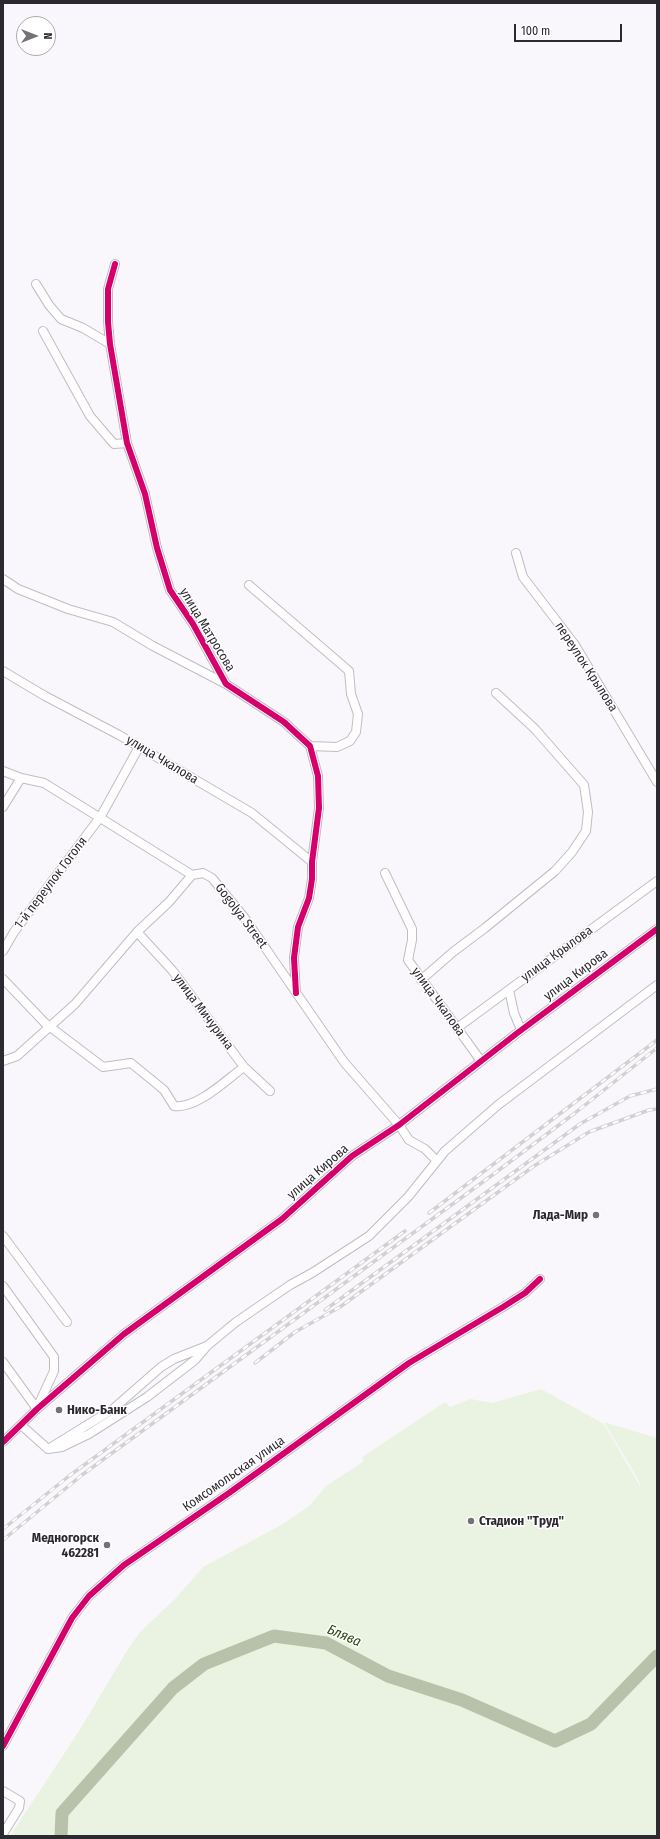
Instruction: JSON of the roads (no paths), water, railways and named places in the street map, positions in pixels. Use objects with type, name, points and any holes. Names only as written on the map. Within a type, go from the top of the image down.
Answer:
[{"type":"street","name":"улица Матросова","points":[[115,264],[108,289],[108,322],[110,344],[127,443],[145,494],[157,548],[170,590],[193,624],[226,684]]},
{"type":"street","points":[[36,284],[49,305],[62,319],[84,328],[110,344]]},
{"type":"street","points":[[43,331],[90,416],[114,444],[127,443]]},
{"type":"street","name":"переулок Крылова","points":[[516,553],[523,577],[575,645],[657,782]]},
{"type":"street","name":"улица Матросова","points":[[3,579],[18,589],[39,598],[68,609],[113,622],[153,646],[226,684],[284,722],[310,746]]},
{"type":"street","points":[[249,585],[349,671],[351,694],[358,714],[356,732],[350,741],[337,747],[310,746],[318,776],[319,808],[309,898],[298,927],[296,943],[294,972],[296,993]]},
{"type":"street","name":"улица Чкалова","points":[[3,671],[45,696],[139,747],[252,813],[312,862]]},
{"type":"street","points":[[421,980],[453,952],[555,871],[572,852],[586,831],[588,812],[584,785],[535,729],[496,693]]},
{"type":"street","name":"1-й переулок Гоголя","points":[[3,951],[14,932],[101,816],[139,747]]},
{"type":"street","name":"Gogolya Street","points":[[3,771],[21,778],[44,783],[101,816],[192,875],[203,873],[212,878],[244,917],[344,1062],[399,1125],[409,1140],[424,1149],[437,1161]]},
{"type":"street","points":[[3,807],[21,778]]},
{"type":"street","name":"улица Чкалова","points":[[385,873],[412,929],[412,940],[408,960],[481,1061]]},
{"type":"street","points":[[3,1061],[17,1056],[75,1004],[137,932],[169,902],[192,875]]},
{"type":"street","name":"улица Крылова","points":[[457,1028],[657,881]]},
{"type":"street","name":"улица Кирова","points":[[37,1409],[124,1334],[282,1219],[352,1156],[399,1125],[481,1061],[657,929]]},
{"type":"street","name":"улица Мичурина","points":[[137,932],[172,970],[244,1067],[270,1091]]},
{"type":"street","points":[[3,979],[49,1028],[103,1067],[131,1063],[164,1090],[174,1106],[180,1107],[196,1102],[244,1067]]},
{"type":"street","points":[[21,1426],[48,1449],[62,1447],[89,1434],[147,1397],[195,1360],[207,1346],[236,1322],[290,1285],[312,1273],[369,1236],[408,1197],[445,1151],[498,1105],[657,985]]},
{"type":"street","points":[[509,990],[512,1006],[519,1025]]},
{"type":"street","points":[[3,1236],[67,1322]]},
{"type":"street","name":"Комсомольская улица","points":[[3,1746],[72,1618],[90,1596],[124,1565],[229,1493],[409,1363],[525,1293],[540,1279]]},
{"type":"street","points":[[3,1286],[54,1356],[54,1371],[37,1409],[3,1442]]},
{"type":"street","points":[[48,1449],[113,1409],[161,1367],[174,1358],[207,1346]]},
{"type":"street","points":[[3,1362],[37,1409]]},
{"type":"street","points":[[3,1791],[20,1801],[18,1808],[3,1834]]},
{"type":"waterway","name":"Блява","points":[[61,1836],[62,1813],[173,1688],[204,1664],[274,1636],[326,1643],[388,1676],[462,1700],[555,1741],[591,1724],[657,1656]]},
{"type":"railway","points":[[429,1213],[657,1040]]},
{"type":"railway","points":[[3,1540],[82,1475],[491,1176],[575,1113],[657,1048]]},
{"type":"railway","points":[[325,1310],[580,1124],[630,1096],[657,1089]]},
{"type":"railway","points":[[255,1363],[295,1332],[340,1307],[534,1166],[589,1132],[649,1110],[657,1109]]},
{"type":"railway","points":[[3,1529],[69,1476],[405,1231]]},
{"type":"place","name":"Лада-Мир","points":[[596,1215]]},
{"type":"place","name":"Нико-Банк","points":[[59,1410]]},
{"type":"place","name":"Стадион \"Труд\"","points":[[471,1521]]},
{"type":"place","name":"Медногорск 462281","points":[[107,1545]]}]
